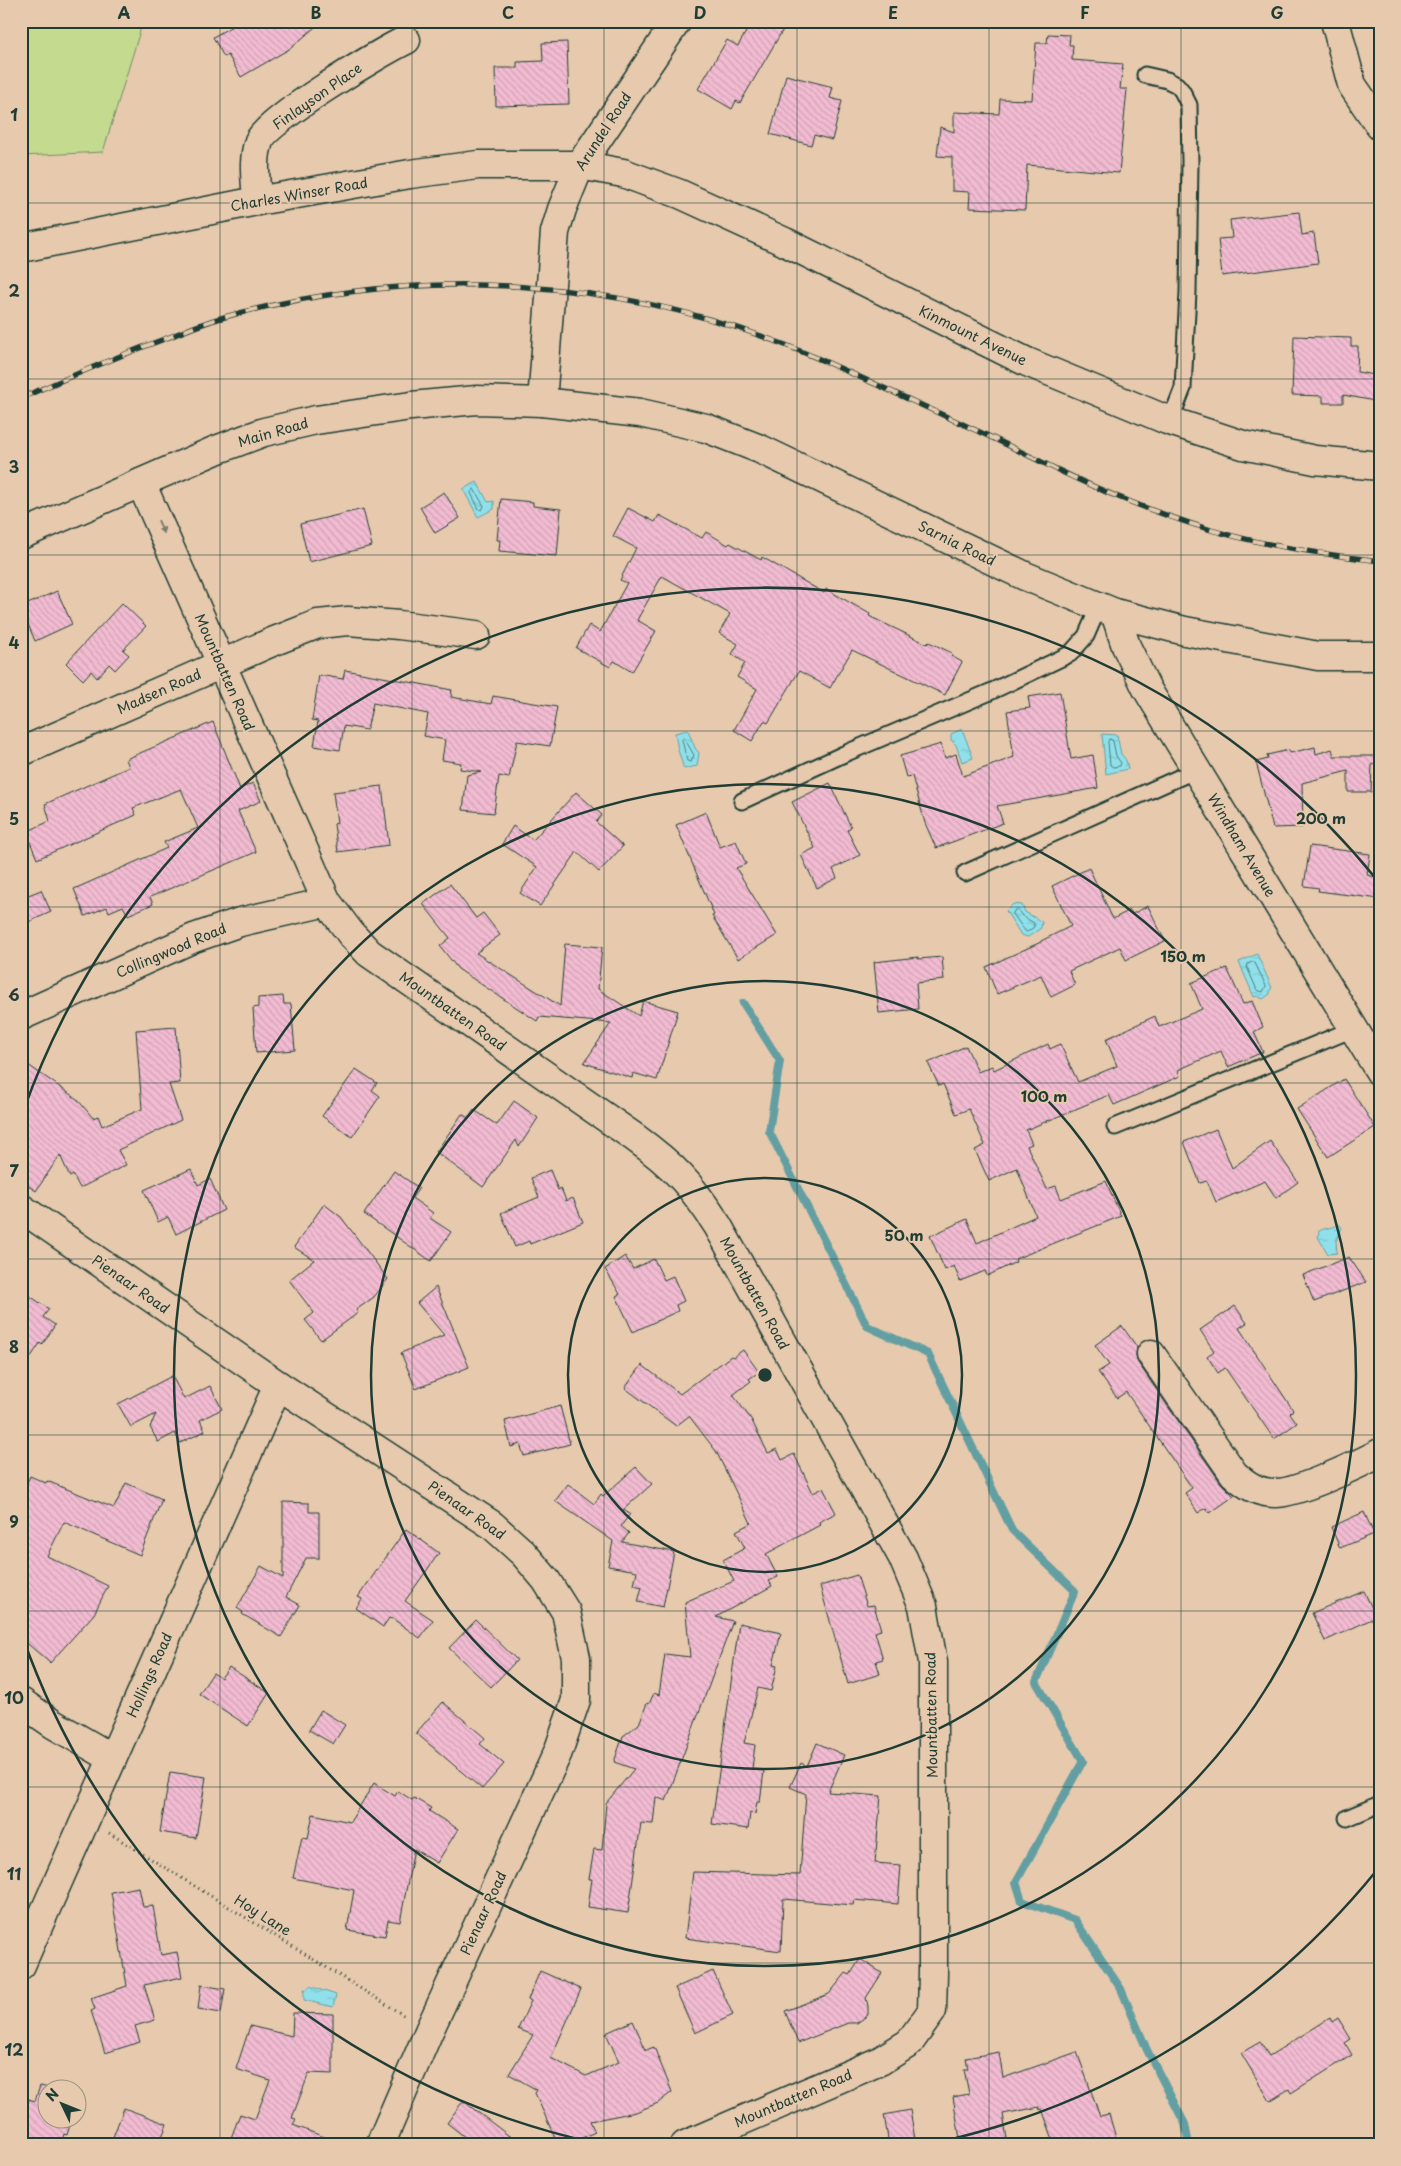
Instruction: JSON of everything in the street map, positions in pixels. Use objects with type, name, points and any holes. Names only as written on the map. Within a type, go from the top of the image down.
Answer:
[{"type":"street","name":"Arundel Road","points":[[542,402],[555,232],[564,201],[580,165],[677,21]]},
{"type":"street","points":[[1335,21],[1352,85],[1380,126]]},
{"type":"street","name":"Finlayson Place","points":[[257,201],[255,164],[260,139],[278,119],[382,51],[406,40]]},
{"type":"street","name":"Charles Winser Road","points":[[21,248],[257,201],[410,174],[478,165],[580,165]]},
{"type":"street","name":"Kinmount Avenue","points":[[580,165],[623,173],[680,194],[785,242],[1027,362],[1167,420],[1243,445],[1315,460],[1380,466]]},
{"type":"street","name":"Main Road","points":[[21,535],[216,450],[248,438],[316,420],[410,406],[476,400],[542,402]]},
{"type":"street","name":"Sarnia Road","points":[[542,402],[640,413],[706,428],[760,449],[1025,576],[1107,609],[1185,631],[1318,656],[1380,656]]},
{"type":"street","name":"Mountbatten Road","points":[[141,483],[327,902],[351,934],[369,953],[634,1137],[660,1156],[681,1175],[702,1200],[718,1226],[903,1558],[923,1606],[933,1662],[932,2011],[909,2044],[880,2060],[685,2145]]},
{"type":"street","name":"Windham Avenue","points":[[1107,609],[1134,665],[1380,1072]]},
{"type":"street","name":"Madsen Road","points":[[21,752],[272,642],[318,624],[348,621],[476,635]]},
{"type":"street","name":"Collingwood Road","points":[[21,1016],[194,938],[240,922],[327,902]]},
{"type":"street","name":"Pienaar Road","points":[[21,1208],[278,1385],[492,1524],[535,1566],[566,1612],[576,1658],[576,1700],[558,1752],[429,2031],[380,2145]]},
{"type":"street","points":[[1151,1354],[1234,1474],[1245,1484],[1257,1490],[1276,1494],[1293,1491],[1380,1453]]},
{"type":"street","name":"Hollings Road","points":[[21,1965],[278,1385]]},
{"type":"street","points":[[21,1702],[52,1724],[112,1758]]},
{"type":"lane","points":[[1145,75],[1167,80],[1177,85],[1189,105],[1188,292],[1183,388],[1176,406],[1167,420]]},
{"type":"lane","points":[[742,801],[844,754],[990,692],[1070,654],[1107,609]]},
{"type":"lane","points":[[965,873],[1196,770]]},
{"type":"lane","points":[[1115,1127],[1353,1029]]},
{"type":"lane","points":[[1347,1818],[1380,1804]]},
{"type":"path","name":"Hoy Lane","points":[[85,1818],[429,2031]]},
{"type":"green space","points":[[21,21],[143,21],[103,152],[21,156]]},
{"type":"water","points":[[477,482],[488,502],[494,501],[494,509],[478,517],[463,489]]},
{"type":"water","points":[[962,729],[973,758],[962,762],[956,745],[951,740],[951,734]]},
{"type":"water","points":[[688,730],[699,753],[697,766],[684,769],[675,733]]},
{"type":"water","points":[[1102,734],[1117,735],[1121,754],[1126,760],[1128,769],[1106,774]]},
{"type":"water","points":[[1013,904],[1022,905],[1025,912],[1042,922],[1041,928],[1028,937],[1021,935],[1006,911]]},
{"type":"water","points":[[1257,954],[1272,988],[1270,994],[1263,999],[1257,996],[1254,997],[1239,962]]},
{"type":"water","points":[[1339,1224],[1342,1228],[1336,1241],[1337,1253],[1328,1254],[1318,1237],[1319,1231]]},
{"type":"water","points":[[309,1986],[336,1995],[333,2007],[304,2000],[304,1989],[307,1990]]},
{"type":"building","points":[[241,21],[322,21],[291,48],[241,77],[228,55],[224,57],[213,37]]},
{"type":"building","points":[[752,21],[788,21],[740,103],[736,101],[732,109],[698,89],[727,40],[738,46]]},
{"type":"building","points":[[1048,34],[1070,35],[1069,45],[1073,45],[1072,60],[1123,64],[1120,89],[1127,89],[1119,173],[1027,165],[1025,210],[969,208],[970,192],[952,191],[952,157],[937,156],[940,127],[954,132],[954,112],[999,114],[1000,99],[1032,100],[1036,43],[1047,43]]},
{"type":"building","points":[[567,42],[569,104],[496,106],[495,68],[517,68],[517,62],[543,61],[542,43]]},
{"type":"building","points":[[786,75],[833,87],[830,98],[842,101],[832,140],[814,135],[811,145],[770,134]]},
{"type":"building","points":[[1299,212],[1302,235],[1314,233],[1318,263],[1222,276],[1218,239],[1232,238],[1230,220]]},
{"type":"building","points":[[1294,336],[1351,338],[1351,346],[1358,346],[1357,372],[1380,376],[1380,402],[1343,395],[1343,403],[1323,403],[1323,396],[1292,395]]},
{"type":"building","points":[[444,492],[460,518],[435,533],[420,507]]},
{"type":"building","points":[[501,499],[533,502],[533,506],[561,509],[557,556],[499,551],[500,540],[497,540]]},
{"type":"building","points":[[628,508],[655,522],[659,515],[702,538],[706,532],[728,545],[730,543],[761,560],[762,557],[824,593],[826,589],[870,614],[869,616],[927,644],[929,642],[952,653],[951,656],[962,662],[945,695],[852,650],[830,688],[799,671],[768,723],[764,721],[752,741],[734,730],[757,689],[737,677],[745,663],[732,654],[738,644],[719,633],[730,614],[662,576],[637,620],[656,631],[632,672],[614,661],[610,667],[576,648],[589,625],[600,632],[627,583],[620,580],[636,548],[613,536]]},
{"type":"building","points":[[363,509],[372,546],[309,562],[300,524]]},
{"type":"building","points":[[57,591],[72,624],[35,641],[21,607]]},
{"type":"building","points":[[122,603],[146,626],[123,650],[129,655],[115,670],[109,664],[97,678],[91,671],[83,680],[66,663]]},
{"type":"building","points":[[345,670],[452,690],[451,697],[491,704],[493,696],[557,707],[550,746],[517,741],[509,778],[499,776],[494,813],[463,810],[467,775],[482,772],[460,769],[461,763],[442,760],[445,740],[424,736],[428,714],[373,703],[367,730],[344,726],[340,750],[314,746],[318,721],[312,720],[319,675],[343,679]]},
{"type":"building","points":[[1060,692],[1071,759],[1093,755],[1098,788],[997,806],[1003,823],[936,848],[925,823],[912,776],[906,777],[900,756],[941,744],[945,758],[956,754],[963,776],[1014,757],[1007,711],[1030,708],[1028,697]]},
{"type":"building","points":[[213,722],[240,789],[253,783],[261,801],[238,811],[256,852],[150,897],[153,904],[128,915],[123,906],[109,912],[107,907],[85,916],[74,889],[167,848],[164,842],[198,828],[181,789],[133,808],[136,815],[37,859],[26,832],[50,821],[45,804],[129,767],[126,759]]},
{"type":"building","points":[[1315,747],[1316,754],[1332,749],[1334,756],[1376,756],[1377,764],[1372,765],[1371,792],[1348,792],[1348,771],[1302,783],[1303,827],[1273,828],[1256,762],[1268,759],[1267,755],[1289,750],[1290,753]]},
{"type":"building","points":[[830,783],[851,827],[847,830],[860,855],[833,869],[837,878],[817,888],[801,855],[815,848],[792,802]]},
{"type":"building","points":[[382,786],[389,845],[338,852],[334,824],[337,823],[333,792]]},
{"type":"building","points":[[576,792],[602,815],[596,822],[623,846],[599,872],[577,852],[540,906],[520,893],[537,867],[502,844],[513,826],[533,840]]},
{"type":"building","points":[[706,812],[720,847],[736,841],[746,864],[736,868],[777,935],[738,959],[712,916],[714,915],[676,825]]},
{"type":"building","points":[[1310,846],[1370,854],[1367,875],[1380,878],[1380,899],[1318,891],[1319,888],[1304,886]]},
{"type":"building","points":[[1089,868],[1113,919],[1130,910],[1132,914],[1148,906],[1165,941],[1126,960],[1120,947],[1069,971],[1075,985],[1051,997],[1041,975],[997,994],[986,967],[1071,926],[1052,886]]},
{"type":"building","points":[[450,884],[476,918],[483,913],[500,935],[476,953],[560,1006],[565,944],[602,947],[598,989],[639,1016],[643,1001],[678,1011],[657,1080],[633,1073],[632,1078],[584,1063],[611,1023],[539,1017],[537,1021],[458,969],[440,946],[450,938],[423,904]]},
{"type":"building","points":[[41,890],[51,912],[26,923],[21,912],[21,898]]},
{"type":"building","points":[[918,957],[918,959],[942,957],[944,980],[916,983],[918,1009],[879,1013],[874,962]]},
{"type":"building","points":[[1227,968],[1243,1004],[1252,1001],[1263,1027],[1254,1032],[1263,1052],[1228,1067],[1221,1051],[1178,1070],[1180,1076],[1114,1105],[1109,1095],[1026,1130],[1032,1144],[1027,1146],[1047,1189],[1056,1186],[1061,1199],[1106,1181],[1121,1216],[1015,1259],[1016,1262],[987,1276],[985,1271],[960,1281],[954,1266],[945,1270],[930,1236],[967,1219],[977,1243],[1036,1216],[1017,1168],[989,1181],[975,1150],[985,1145],[969,1109],[956,1114],[943,1084],[939,1086],[928,1063],[966,1046],[978,1072],[992,1066],[994,1070],[1048,1044],[1050,1049],[1060,1044],[1078,1082],[1117,1066],[1106,1039],[1155,1016],[1159,1027],[1202,1009],[1191,983]]},
{"type":"building","points":[[283,996],[284,1004],[291,1004],[295,1050],[256,1053],[253,1008],[258,1007],[258,998]]},
{"type":"building","points":[[176,1027],[180,1083],[169,1084],[181,1120],[118,1150],[126,1165],[80,1188],[73,1175],[70,1177],[60,1155],[36,1191],[21,1181],[21,1060],[77,1099],[93,1118],[98,1116],[102,1126],[142,1109],[136,1030]]},
{"type":"building","points":[[356,1069],[377,1083],[372,1090],[380,1096],[352,1137],[322,1116]]},
{"type":"building","points":[[1344,1079],[1375,1127],[1328,1157],[1297,1109]]},
{"type":"building","points":[[514,1101],[538,1118],[519,1147],[516,1140],[483,1187],[436,1152],[462,1114],[468,1118],[474,1110],[497,1125]]},
{"type":"building","points":[[1216,1129],[1232,1168],[1270,1141],[1298,1182],[1276,1198],[1265,1181],[1216,1202],[1207,1181],[1200,1183],[1184,1142]]},
{"type":"building","points":[[191,1169],[198,1185],[210,1179],[224,1210],[176,1234],[168,1217],[158,1222],[144,1190]]},
{"type":"building","points":[[550,1170],[558,1190],[561,1188],[566,1201],[573,1198],[583,1222],[530,1244],[529,1241],[515,1247],[501,1213],[539,1197],[531,1178]]},
{"type":"building","points":[[394,1171],[419,1188],[412,1198],[433,1213],[430,1218],[451,1232],[431,1261],[364,1214]]},
{"type":"building","points":[[324,1204],[341,1217],[388,1279],[374,1297],[356,1310],[358,1313],[321,1340],[305,1320],[314,1313],[289,1280],[314,1260],[294,1247]]},
{"type":"building","points":[[625,1256],[633,1269],[654,1259],[664,1280],[673,1276],[684,1301],[676,1305],[678,1311],[633,1332],[616,1296],[620,1294],[605,1269]]},
{"type":"building","points":[[1349,1257],[1366,1282],[1314,1302],[1303,1275]]},
{"type":"building","points":[[436,1287],[469,1367],[416,1389],[401,1353],[444,1335],[417,1303]]},
{"type":"building","points":[[21,1290],[49,1309],[43,1317],[55,1325],[42,1345],[40,1343],[21,1372]]},
{"type":"building","points":[[1235,1306],[1247,1323],[1239,1328],[1293,1410],[1290,1413],[1297,1423],[1274,1439],[1225,1368],[1218,1373],[1207,1356],[1214,1351],[1200,1330]]},
{"type":"building","points":[[1122,1326],[1137,1347],[1136,1356],[1138,1363],[1221,1483],[1234,1496],[1210,1513],[1206,1508],[1198,1513],[1185,1493],[1192,1488],[1126,1392],[1117,1398],[1098,1372],[1109,1365],[1095,1345]]},
{"type":"building","points":[[743,1350],[759,1372],[733,1395],[751,1419],[768,1453],[777,1449],[782,1460],[794,1454],[813,1493],[823,1488],[836,1513],[819,1522],[820,1525],[766,1554],[778,1577],[769,1581],[772,1586],[716,1617],[733,1621],[666,1801],[656,1797],[653,1824],[641,1823],[628,1913],[588,1907],[592,1879],[589,1879],[594,1849],[602,1850],[606,1803],[634,1769],[614,1762],[623,1736],[639,1724],[647,1703],[649,1704],[654,1693],[659,1695],[665,1654],[690,1657],[685,1602],[734,1581],[723,1560],[745,1548],[736,1531],[751,1523],[716,1451],[689,1416],[676,1426],[625,1388],[642,1365],[680,1394],[731,1356],[733,1357]]},
{"type":"building","points":[[172,1376],[184,1399],[210,1386],[222,1409],[200,1420],[205,1431],[180,1443],[175,1433],[158,1442],[150,1427],[156,1414],[131,1427],[118,1404]]},
{"type":"building","points":[[560,1406],[570,1444],[524,1456],[520,1444],[511,1447],[505,1421]]},
{"type":"building","points":[[636,1467],[652,1484],[623,1510],[630,1514],[621,1526],[629,1533],[622,1542],[674,1552],[663,1607],[638,1602],[642,1587],[634,1585],[637,1571],[608,1566],[613,1541],[555,1501],[568,1484],[594,1504],[601,1494],[603,1496]]},
{"type":"building","points":[[30,1476],[114,1508],[126,1483],[162,1499],[140,1555],[64,1522],[47,1556],[108,1586],[94,1614],[50,1663],[21,1638],[21,1496]]},
{"type":"building","points":[[283,1502],[309,1503],[309,1512],[319,1512],[319,1558],[306,1558],[286,1597],[300,1605],[281,1637],[242,1614],[243,1612],[237,1608],[261,1566],[283,1578]]},
{"type":"building","points":[[1364,1512],[1374,1534],[1340,1548],[1331,1527]]},
{"type":"building","points":[[406,1529],[439,1553],[405,1601],[433,1620],[420,1638],[393,1619],[389,1618],[383,1627],[356,1608],[362,1599],[358,1597]]},
{"type":"building","points":[[857,1575],[867,1606],[874,1605],[881,1630],[875,1632],[883,1659],[876,1661],[880,1674],[848,1684],[820,1586]]},
{"type":"building","points":[[1364,1591],[1376,1617],[1325,1641],[1312,1613]]},
{"type":"building","points":[[476,1620],[517,1660],[491,1687],[449,1648]]},
{"type":"building","points":[[739,1623],[781,1633],[773,1665],[777,1666],[771,1691],[758,1688],[744,1743],[755,1745],[752,1769],[764,1771],[760,1802],[757,1802],[755,1814],[750,1813],[748,1829],[712,1824]]},
{"type":"building","points":[[229,1667],[269,1693],[248,1726],[199,1694],[213,1673],[221,1678]]},
{"type":"building","points":[[443,1702],[485,1738],[480,1744],[504,1764],[482,1789],[416,1733]]},
{"type":"building","points":[[321,1710],[345,1725],[333,1744],[309,1730]]},
{"type":"building","points":[[817,1743],[844,1755],[828,1792],[881,1796],[875,1863],[901,1865],[898,1904],[854,1900],[853,1905],[783,1899],[781,1951],[685,1938],[693,1872],[800,1875],[806,1794],[790,1787],[801,1763],[807,1766]]},
{"type":"building","points":[[170,1772],[206,1777],[196,1838],[160,1832]]},
{"type":"building","points":[[374,1783],[395,1796],[398,1791],[412,1800],[414,1798],[431,1808],[429,1811],[458,1829],[437,1863],[414,1849],[400,1922],[388,1920],[385,1936],[347,1930],[354,1890],[293,1878],[302,1837],[308,1838],[313,1814],[350,1822]]},
{"type":"building","points":[[139,1887],[143,1907],[153,1906],[161,1955],[177,1952],[182,1977],[144,1985],[155,2020],[135,2026],[140,2042],[105,2053],[91,2011],[95,2009],[91,1998],[127,1986],[111,1892]]},
{"type":"building","points":[[860,1959],[882,1973],[866,1998],[868,2015],[857,2023],[848,2023],[798,2043],[785,2011],[829,1994],[846,1973],[850,1975]]},
{"type":"building","points":[[540,1971],[581,1989],[551,2058],[586,2076],[619,2062],[606,2033],[633,2021],[646,2050],[654,2047],[672,2092],[658,2103],[636,2112],[590,2121],[595,2132],[567,2145],[558,2145],[535,2093],[537,2090],[509,2074],[533,2035],[518,2029],[531,2001],[528,1999]]},
{"type":"building","points":[[713,1971],[733,2015],[695,2033],[675,1988]]},
{"type":"building","points":[[201,1985],[225,1989],[221,2013],[198,2009]]},
{"type":"building","points":[[293,2013],[333,2014],[333,2074],[309,2073],[292,2118],[296,2119],[293,2125],[340,2143],[340,2145],[249,2145],[231,2138],[240,2114],[255,2119],[270,2080],[236,2069],[250,2026],[292,2036]]},
{"type":"building","points":[[1330,2018],[1332,2022],[1338,2018],[1351,2039],[1345,2043],[1352,2055],[1291,2093],[1289,2089],[1270,2101],[1241,2053],[1260,2042],[1269,2056]]},
{"type":"building","points":[[999,2052],[1003,2078],[1077,2052],[1100,2116],[1109,2114],[1118,2145],[1055,2145],[1042,2109],[1040,2110],[1039,2107],[1003,2114],[1008,2145],[961,2145],[953,2097],[969,2094],[964,2069],[968,2069],[966,2058]]},
{"type":"building","points":[[38,2092],[38,2128],[69,2128],[67,2135],[64,2134],[61,2145],[21,2145],[21,2126],[29,2099],[35,2101]]},
{"type":"building","points":[[463,2101],[521,2145],[475,2145],[447,2123]]},
{"type":"building","points":[[124,2108],[167,2124],[159,2145],[110,2145]]},
{"type":"building","points":[[910,2110],[916,2145],[889,2145],[884,2115]]},
{"type":"waterway","points":[[743,1003],[780,1061],[769,1131],[867,1326],[928,1354],[1012,1530],[1075,1591],[1036,1682],[1083,1761],[1016,1882],[1022,1901],[1075,1920],[1121,1989],[1147,2050],[1185,2124],[1189,2145]]},
{"type":"railway","points":[[21,398],[112,359],[207,322],[295,301],[370,290],[446,285],[522,287],[597,295],[672,309],[745,330],[817,358],[1086,483],[1175,518],[1232,536],[1274,545],[1380,561]]}]
